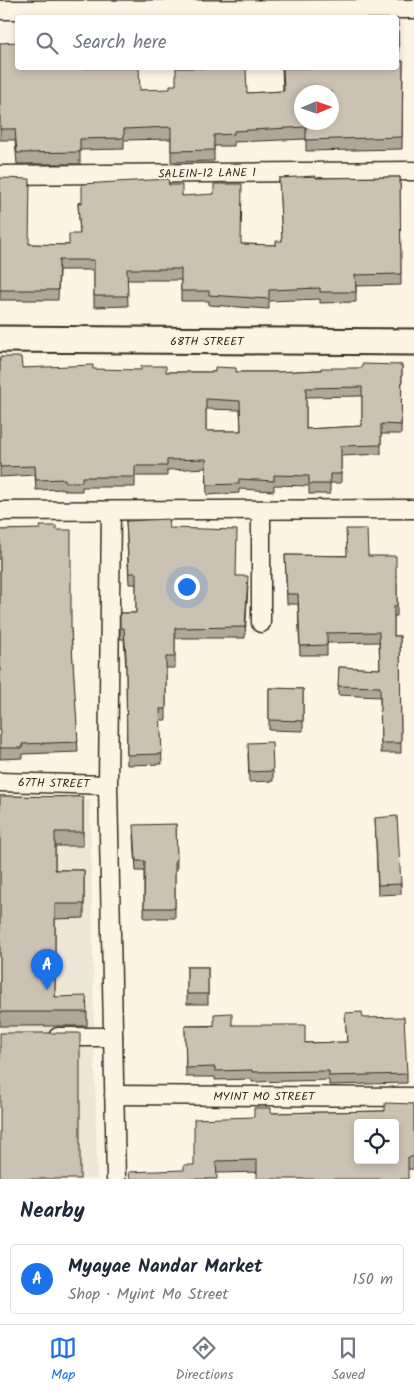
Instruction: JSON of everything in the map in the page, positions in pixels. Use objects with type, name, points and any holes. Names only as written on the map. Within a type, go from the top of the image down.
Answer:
[{"type":"main road","name":"68TH STREET","points":[[0,339],[414,342]]},
{"type":"street","points":[[0,10],[414,9]]},
{"type":"street","name":"SALEIN-12 LANE 1","points":[[0,175],[414,171]]},
{"type":"street","points":[[0,511],[414,509]]},
{"type":"street","points":[[261,510],[261,623]]},
{"type":"street","points":[[111,511],[108,784],[116,1179]]},
{"type":"street","name":"67TH STREET","points":[[0,782],[108,784]]},
{"type":"street","points":[[38,1037],[113,1036]]},
{"type":"street","name":"MYINT MO STREET","points":[[114,1095],[414,1097]]},
{"type":"shaded area","points":[[90,800],[97,1179],[0,1179],[0,802]]},
{"type":"building","points":[[15,42],[15,70],[139,70],[140,90],[170,89],[170,85],[176,85],[176,70],[246,70],[247,93],[284,91],[283,70],[399,70],[399,61],[403,61],[402,137],[306,140],[306,130],[339,130],[339,85],[294,85],[294,128],[234,131],[234,134],[214,135],[214,150],[171,151],[171,127],[124,129],[124,138],[80,139],[80,152],[17,153],[15,129],[0,129],[0,43]]},
{"type":"building","points":[[316,176],[316,178],[400,177],[401,274],[355,275],[356,292],[320,292],[320,288],[269,290],[269,299],[209,295],[209,291],[181,291],[181,269],[127,269],[128,296],[94,296],[94,260],[59,260],[58,290],[0,290],[0,178],[30,179],[29,244],[69,245],[69,234],[80,234],[78,203],[82,203],[82,184],[168,179],[169,185],[182,185],[182,196],[214,194],[214,184],[242,184],[241,244],[276,245],[276,241],[282,241],[279,178]]},
{"type":"building","points":[[0,357],[21,357],[22,368],[93,365],[93,369],[141,370],[141,366],[166,366],[166,372],[215,372],[215,367],[236,368],[236,372],[275,372],[321,370],[321,368],[362,368],[362,364],[402,365],[401,425],[381,424],[381,445],[341,446],[341,474],[330,474],[330,484],[309,484],[309,476],[274,475],[274,481],[239,479],[239,484],[207,485],[206,459],[167,460],[167,466],[135,466],[135,477],[82,477],[82,482],[65,482],[65,479],[36,480],[35,466],[0,467]],"holes":[[[362,387],[362,426],[306,429],[306,388]],[[206,399],[240,401],[241,431],[206,431]]]},
{"type":"building","points":[[168,519],[169,528],[237,530],[236,576],[248,576],[245,627],[175,628],[175,657],[166,657],[166,709],[160,709],[162,754],[127,755],[126,658],[124,628],[120,628],[120,613],[136,613],[136,573],[129,573],[126,521]]},
{"type":"building","points":[[40,526],[56,526],[56,530],[71,530],[71,630],[78,742],[22,744],[23,748],[0,748],[0,530],[40,529]]},
{"type":"building","points":[[346,529],[367,529],[368,556],[396,556],[397,606],[394,606],[394,636],[400,636],[401,743],[381,743],[380,687],[338,686],[339,667],[380,669],[379,632],[327,633],[327,645],[300,646],[298,594],[287,594],[285,555],[347,556]]},
{"type":"building","points":[[269,688],[303,689],[303,721],[269,720]]},
{"type":"building","points":[[272,742],[273,771],[249,772],[248,743]]},
{"type":"building","points":[[0,796],[83,797],[83,832],[55,832],[55,870],[84,870],[84,904],[55,904],[55,997],[86,996],[87,1012],[0,1012]]},
{"type":"building","points":[[397,816],[401,884],[378,885],[375,818]]},
{"type":"building","points":[[176,824],[175,908],[144,908],[145,861],[136,861],[134,825]]},
{"type":"building","points":[[187,967],[208,967],[208,994],[187,994]]},
{"type":"building","points":[[362,1012],[363,1018],[404,1017],[407,1074],[329,1076],[329,1071],[252,1072],[252,1070],[215,1071],[215,1067],[186,1068],[185,1026],[214,1026],[214,1014],[232,1013],[232,1025],[305,1025],[305,1043],[347,1042],[345,1013]]},
{"type":"building","points":[[0,1033],[80,1033],[80,1179],[0,1179]]},
{"type":"building","points":[[385,1103],[414,1104],[414,1157],[408,1157],[408,1179],[257,1179],[257,1160],[216,1161],[217,1179],[130,1179],[129,1172],[184,1170],[184,1165],[194,1165],[194,1119],[254,1117],[254,1108],[271,1108],[271,1113],[385,1111]]},
{"type":"place","name":"Myayae Nandar Market","points":[[47,990]]}]
